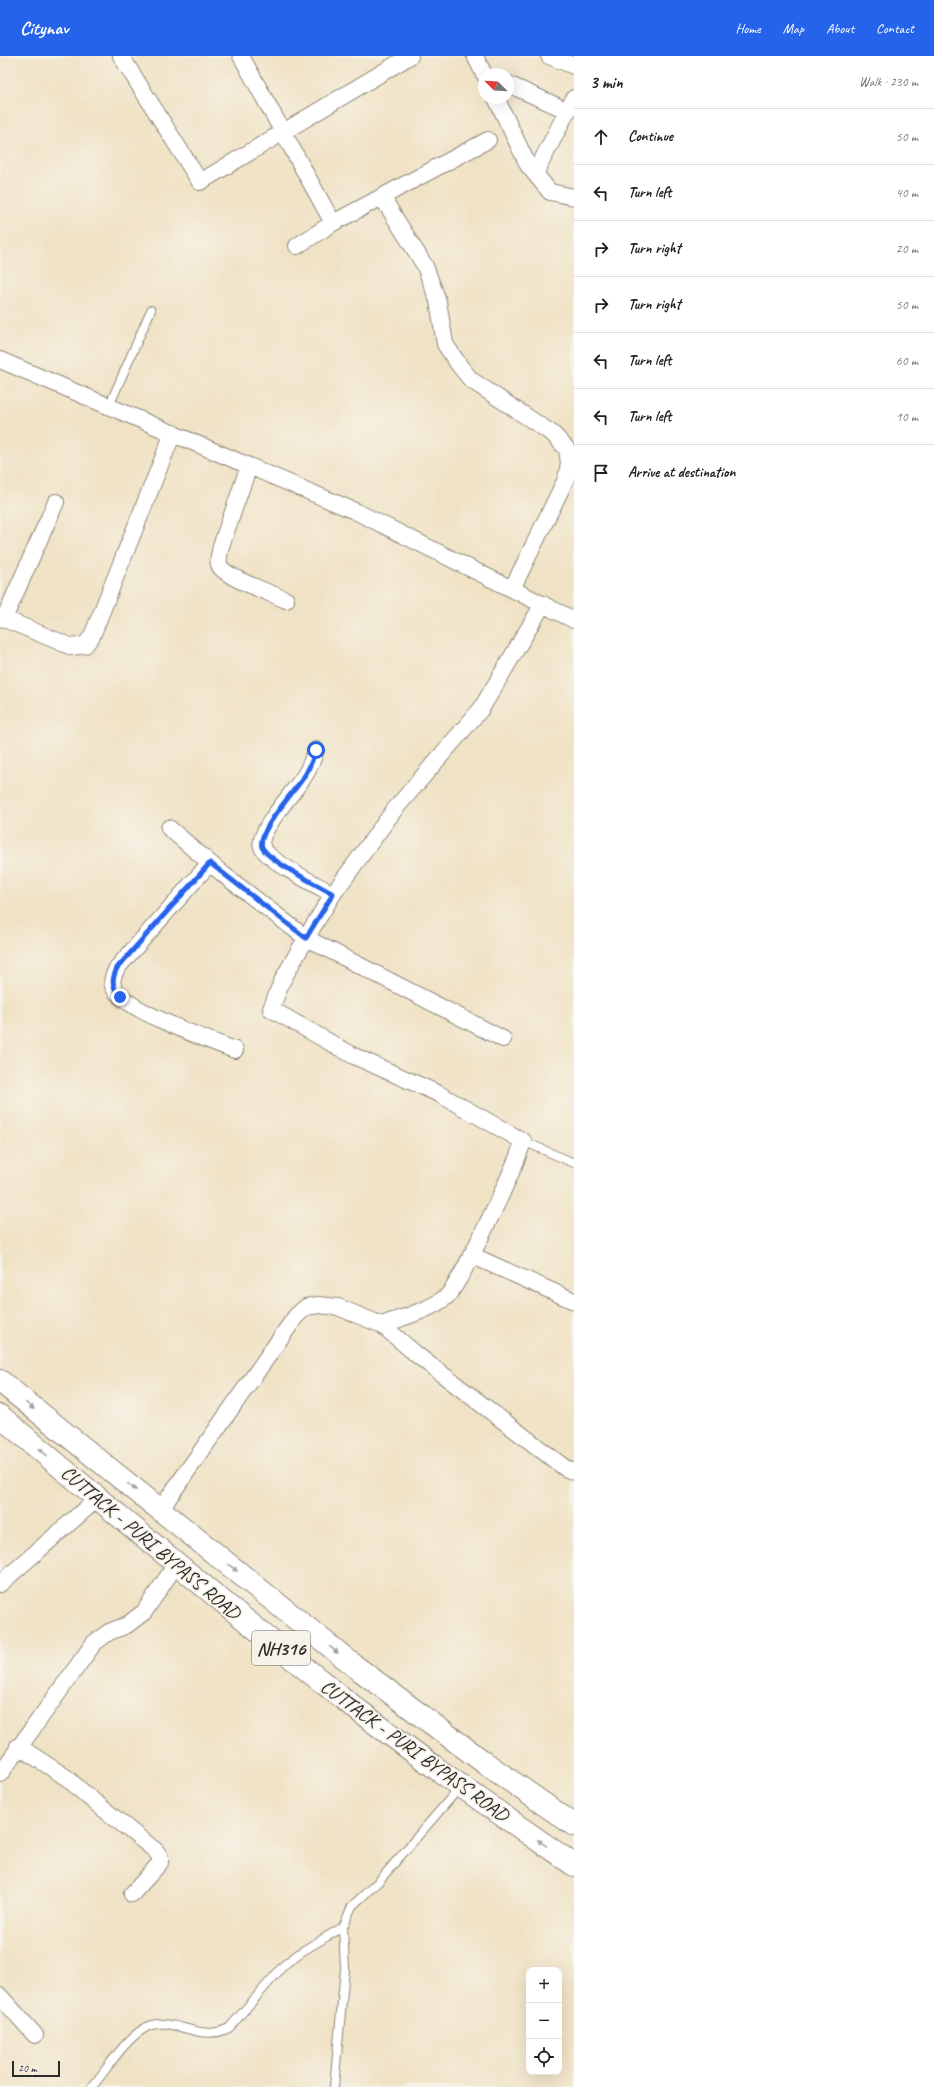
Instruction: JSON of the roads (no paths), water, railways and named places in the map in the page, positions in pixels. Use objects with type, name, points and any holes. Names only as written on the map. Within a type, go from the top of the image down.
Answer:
[{"type":"highway","name":"CUTTACK - PURI BYPASS ROAD","points":[[0,1381],[356,1667],[485,1763],[574,1824]]},
{"type":"highway","name":"CUTTACK - PURI BYPASS ROAD","points":[[0,1416],[176,1563],[331,1689],[461,1785],[574,1865]]},
{"type":"street","points":[[121,56],[200,182],[410,56]]},
{"type":"street","points":[[241,56],[282,133],[333,223]]},
{"type":"street","points":[[475,56],[481,68]]},
{"type":"street","points":[[549,56],[574,66]]},
{"type":"street","points":[[514,86],[571,104],[535,174]]},
{"type":"street","points":[[499,104],[528,165],[535,174],[550,192],[574,197]]},
{"type":"street","points":[[297,246],[333,223],[488,140]]},
{"type":"street","points":[[382,197],[425,266],[438,301],[445,344],[458,365],[471,380],[553,434],[570,450],[566,479],[512,589]]},
{"type":"street","points":[[0,360],[357,512],[574,620]]},
{"type":"street","points":[[56,502],[2,618],[72,647],[85,645],[92,636],[173,433]]},
{"type":"street","points":[[249,466],[221,546],[218,560],[220,567],[230,575],[286,600]]},
{"type":"street","points":[[382,1325],[429,1307],[447,1296],[471,1255],[523,1141],[439,1094],[354,1056],[272,1009],[282,981],[333,894],[395,809],[481,709],[543,604]]},
{"type":"street","points":[[316,750],[306,774],[270,824],[261,842],[263,848],[275,860],[333,894]]},
{"type":"street","points":[[169,828],[210,863],[306,938],[503,1039]]},
{"type":"street","points":[[210,863],[117,968],[112,979],[114,988],[120,997],[174,1027],[235,1050]]},
{"type":"street","points":[[471,1255],[574,1301]]},
{"type":"street","points":[[160,1510],[296,1316],[306,1307],[319,1305],[338,1307],[382,1325],[417,1355],[565,1468],[574,1472]]},
{"type":"street","points":[[0,1584],[98,1498]]},
{"type":"street","points":[[0,1774],[10,1750],[94,1643],[108,1632],[127,1625],[144,1612],[176,1563]]},
{"type":"street","points":[[10,1750],[68,1778],[86,1795],[156,1851],[160,1857],[160,1863],[132,1894]]},
{"type":"street","points":[[0,1996],[35,2035]]},
{"type":"lane","points":[[109,406],[151,310]]},
{"type":"lane","points":[[523,1141],[574,1163]]},
{"type":"lane","points":[[334,2087],[345,1969],[343,1927],[352,1906],[379,1881],[461,1785]]},
{"type":"lane","points":[[92,2087],[128,2043],[146,2027],[160,2024],[172,2025],[206,2034],[219,2033],[229,2028],[284,1965],[301,1952],[343,1927]]}]
